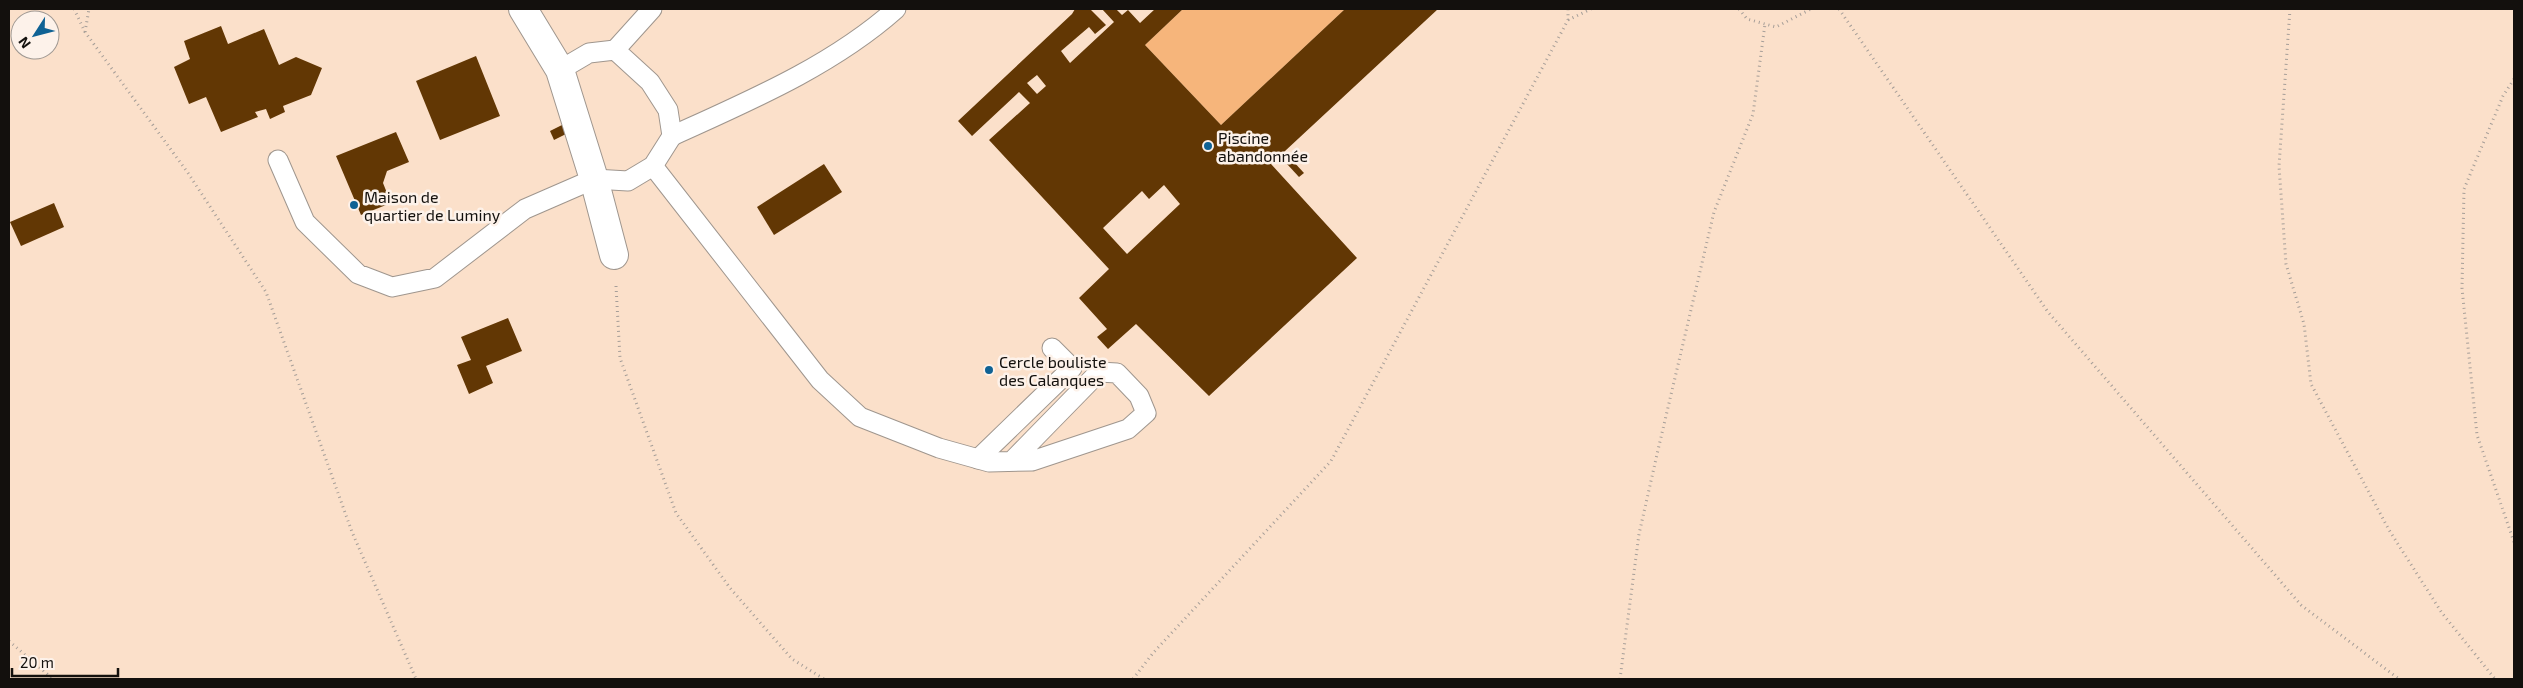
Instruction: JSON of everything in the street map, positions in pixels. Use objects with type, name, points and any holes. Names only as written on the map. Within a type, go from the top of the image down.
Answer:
[{"type":"street","points":[[523,9],[560,70],[594,178],[614,255]]},
{"type":"lane","points":[[560,70],[589,53],[615,50],[652,9]]},
{"type":"lane","points":[[278,160],[305,222],[358,274],[392,287],[434,278],[525,209],[594,178],[628,181],[653,166],[672,136],[766,94],[870,32],[896,9]]},
{"type":"lane","points":[[615,50],[650,82],[668,110],[672,136]]},
{"type":"lane","points":[[653,166],[820,380],[860,417],[939,448],[989,462],[1012,462],[1032,461],[1128,429],[1146,412],[1139,396],[1117,373],[1099,372],[1012,462]]},
{"type":"lane","points":[[978,459],[1072,368],[1052,348]]},
{"type":"path","points":[[74,9],[85,32],[188,173],[266,292],[352,532],[416,679]]},
{"type":"path","points":[[85,32],[90,9]]},
{"type":"path","points":[[1133,679],[1153,653],[1331,461],[1568,20],[1568,9]]},
{"type":"path","points":[[1568,20],[1591,9]]},
{"type":"path","points":[[1739,9],[1747,19],[1776,27],[1811,9]]},
{"type":"path","points":[[1839,9],[2048,312],[2301,605],[2399,679]]},
{"type":"path","points":[[2290,9],[2279,166],[2286,264],[2304,324],[2311,384],[2389,530],[2442,613],[2495,679]]},
{"type":"path","points":[[1620,679],[1639,534],[1714,212],[1753,114],[1765,24]]},
{"type":"path","points":[[2514,80],[2503,96],[2464,189],[2462,288],[2477,435],[2514,542]]},
{"type":"path","points":[[614,255],[620,358],[676,513],[730,588],[792,658],[824,679]]},
{"type":"path","points":[[9,641],[53,679]]},
{"type":"shaded area","points":[[9,9],[2514,9],[2514,679],[9,679]]},
{"type":"shaded area","points":[[1183,9],[1345,9],[1221,125],[1145,45]]},
{"type":"building","points":[[1075,9],[1090,9],[1106,25],[1095,34],[1089,27],[1061,51],[1070,63],[1114,22],[1102,9],[1116,9],[1122,15],[1128,10],[1140,23],[1155,9],[1183,9],[1145,45],[1221,125],[1345,9],[1438,9],[1271,164],[1357,258],[1209,396],[1136,324],[1108,349],[1097,337],[1107,329],[1079,298],[1109,269],[989,140],[1030,103],[1019,92],[972,136],[958,121],[1072,14]],"holes":[[[1037,75],[1046,86],[1037,94],[1027,83]],[[1164,185],[1180,204],[1127,254],[1103,228],[1142,191],[1149,199]]]},
{"type":"building","points":[[221,26],[228,44],[264,29],[279,65],[296,57],[322,68],[311,95],[283,106],[285,112],[270,119],[266,109],[255,112],[258,117],[221,132],[206,97],[189,104],[174,67],[190,59],[184,41]]},
{"type":"building","points":[[476,56],[500,116],[440,140],[416,81]]},
{"type":"building","points":[[562,125],[566,134],[554,140],[550,131]]},
{"type":"building","points":[[396,132],[409,162],[387,171],[383,183],[391,203],[361,215],[336,156]]},
{"type":"building","points":[[1292,160],[1304,173],[1299,177],[1287,164]]},
{"type":"building","points":[[824,164],[842,192],[774,235],[757,207]]},
{"type":"building","points":[[54,203],[64,227],[21,246],[10,222]]},
{"type":"building","points":[[508,318],[522,351],[486,366],[493,383],[469,394],[457,365],[471,360],[461,337]]},
{"type":"place","name":"Piscine abandonnée","points":[[1208,146]]},
{"type":"place","name":"Maison de quartier de Luminy","points":[[354,205]]},
{"type":"place","name":"Cercle bouliste des Calanques","points":[[989,370]]}]
